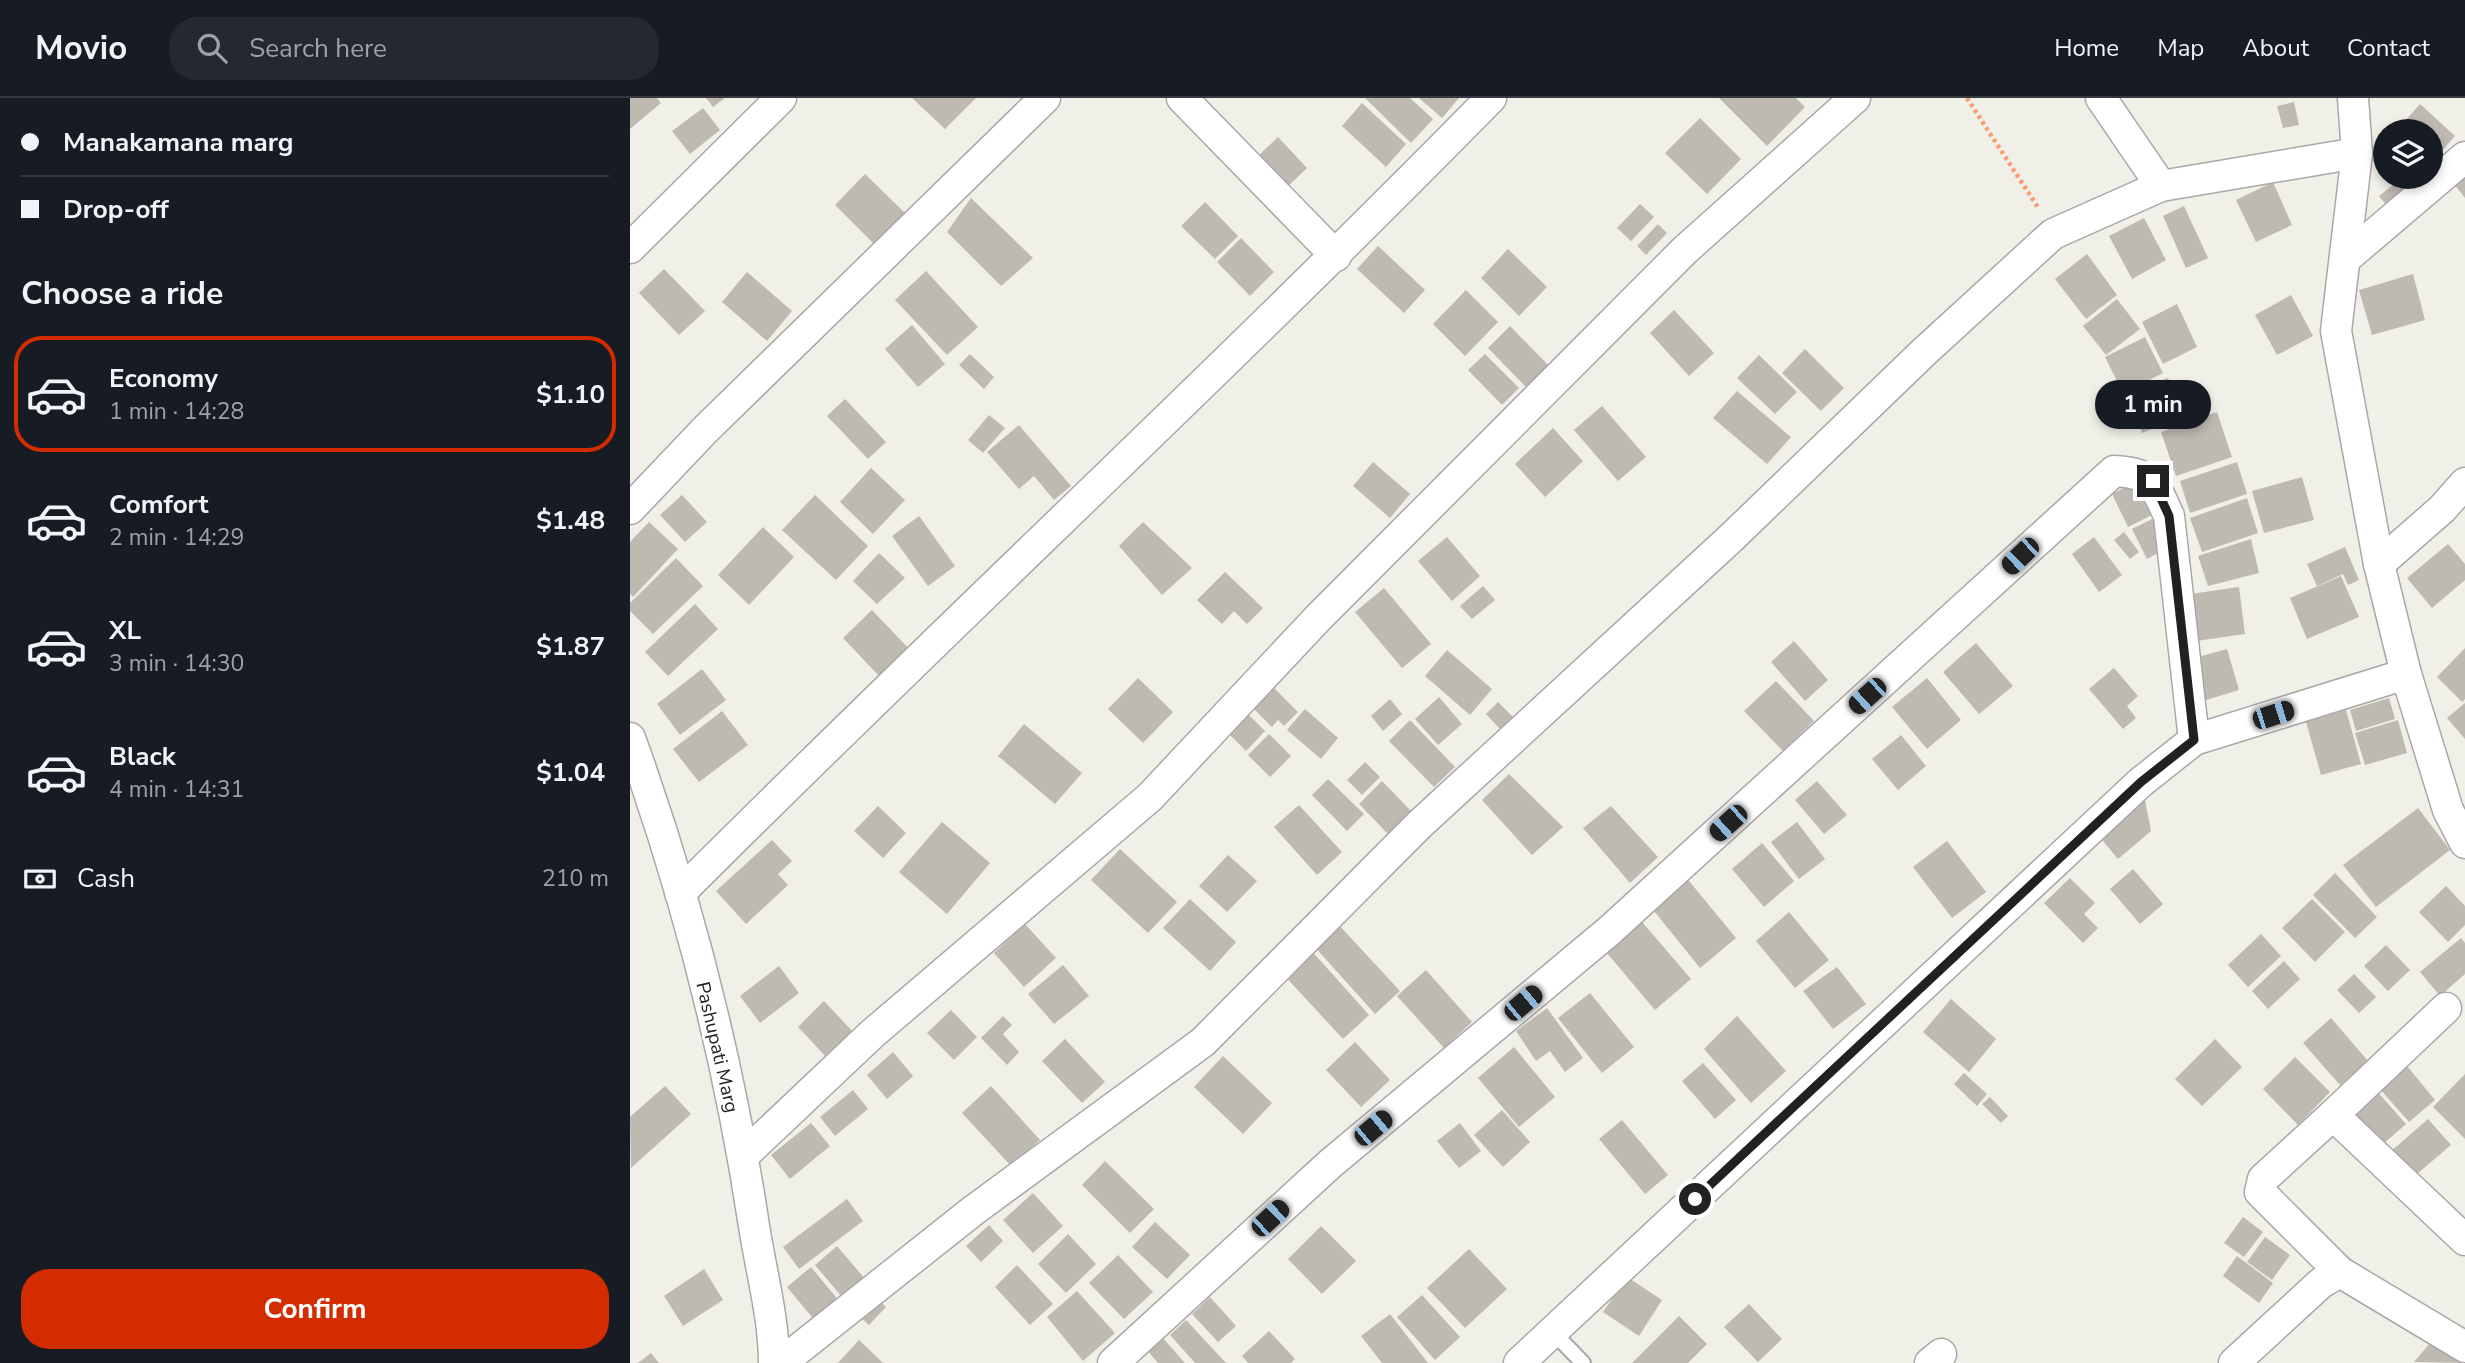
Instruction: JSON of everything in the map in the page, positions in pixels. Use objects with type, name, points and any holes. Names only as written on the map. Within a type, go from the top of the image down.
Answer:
[{"type":"street","points":[[630,248],[781,98]]},
{"type":"street","points":[[630,509],[705,430],[1045,98]]},
{"type":"street","points":[[1182,98],[1336,256]]},
{"type":"street","points":[[680,893],[824,749],[1336,256],[1491,98]]},
{"type":"street","points":[[743,1156],[872,1034],[1150,797],[1318,618],[1685,250],[1855,98]]},
{"type":"street","points":[[2101,98],[2161,186]]},
{"type":"street","points":[[2353,98],[2357,153],[2336,331],[2379,564],[2406,674],[2457,802],[2465,844]]},
{"type":"street","points":[[781,1363],[974,1210],[1203,1042],[1419,825],[1731,538],[2053,234],[2161,186],[2357,153]]},
{"type":"street","points":[[2345,259],[2465,157]]},
{"type":"street","points":[[1113,1363],[1330,1164],[1609,932],[2114,471],[2134,472],[2153,481],[2169,516],[2194,740]]},
{"type":"street","points":[[2379,564],[2442,509],[2465,483]]},
{"type":"street","points":[[1518,1363],[2141,782],[2194,740],[2406,674]]},
{"type":"street","name":"Pashupati Marg","points":[[630,738],[665,836],[743,1156],[774,1363]]},
{"type":"street","points":[[2446,1008],[2263,1179],[2260,1192],[2340,1272],[2465,1347]]},
{"type":"street","points":[[2333,1115],[2465,1240]]},
{"type":"street","points":[[2234,1363],[2321,1283],[2340,1272]]},
{"type":"lane","points":[[1552,1331],[1583,1363]]},
{"type":"path","points":[[1967,98],[2053,234]]},
{"type":"building","points":[[630,98],[657,98],[661,103],[630,129]]},
{"type":"building","points":[[706,98],[725,98],[713,107]]},
{"type":"building","points":[[912,98],[976,98],[945,129]]},
{"type":"building","points":[[1365,98],[1410,98],[1433,119],[1411,143]]},
{"type":"building","points":[[1419,98],[1459,98],[1442,118]]},
{"type":"building","points":[[1719,98],[1796,98],[1805,107],[1767,146]]},
{"type":"building","points":[[2294,102],[2299,125],[2283,128],[2277,106]]},
{"type":"building","points":[[1362,103],[1406,144],[1386,167],[1342,126]]},
{"type":"building","points":[[2420,104],[2436,119],[2407,119]]},
{"type":"building","points":[[703,108],[720,130],[690,154],[672,131]]},
{"type":"building","points":[[1700,118],[1741,159],[1707,194],[1665,153]]},
{"type":"building","points":[[2443,125],[2455,136],[2443,150]]},
{"type":"building","points":[[1278,137],[1307,168],[1282,192],[1253,161]]},
{"type":"building","points":[[2465,170],[2465,198],[2451,180]]},
{"type":"building","points":[[865,174],[906,214],[876,246],[835,205]]},
{"type":"building","points":[[2273,182],[2292,225],[2256,242],[2236,200]]},
{"type":"building","points":[[2388,189],[2405,189],[2410,195],[2391,211],[2379,196]]},
{"type":"building","points":[[971,198],[1033,258],[1001,286],[947,232]]},
{"type":"building","points":[[1205,202],[1238,236],[1215,259],[1181,226]]},
{"type":"building","points":[[1640,204],[1654,217],[1631,241],[1617,228]]},
{"type":"building","points":[[2184,206],[2208,258],[2186,268],[2163,216]]},
{"type":"building","points":[[2144,218],[2166,260],[2132,279],[2109,236]]},
{"type":"building","points":[[1658,224],[1667,233],[1646,255],[1637,246]]},
{"type":"building","points":[[1241,238],[1274,272],[1250,296],[1217,262]]},
{"type":"building","points":[[1378,246],[1425,290],[1404,313],[1357,269]]},
{"type":"building","points":[[1508,249],[1547,287],[1519,316],[1481,278]]},
{"type":"building","points":[[2087,254],[2117,295],[2086,319],[2055,279]]},
{"type":"building","points":[[664,269],[705,311],[679,335],[639,293]]},
{"type":"building","points":[[926,271],[978,327],[947,355],[895,300]]},
{"type":"building","points":[[747,272],[792,311],[767,341],[722,302]]},
{"type":"building","points":[[2413,274],[2425,320],[2372,335],[2359,290]]},
{"type":"building","points":[[1466,290],[1498,322],[1465,356],[1433,324]]},
{"type":"building","points":[[2291,295],[2313,336],[2277,355],[2255,315]]},
{"type":"building","points":[[2117,299],[2140,329],[2106,355],[2083,326]]},
{"type":"building","points":[[2177,304],[2197,347],[2163,364],[2142,322]]},
{"type":"building","points":[[1674,310],[1714,353],[1689,376],[1650,333]]},
{"type":"building","points":[[912,325],[945,364],[918,387],[885,349]]},
{"type":"building","points":[[1510,326],[1550,367],[1528,389],[1488,348]]},
{"type":"building","points":[[2145,337],[2163,373],[2123,393],[2105,357]]},
{"type":"building","points":[[1805,349],[1844,388],[1821,411],[1782,373]]},
{"type":"building","points":[[970,354],[994,377],[984,389],[959,365]]},
{"type":"building","points":[[1485,354],[1519,388],[1502,405],[1468,370]]},
{"type":"building","points":[[1759,355],[1797,392],[1775,414],[1737,378]]},
{"type":"building","points":[[2168,378],[2183,417],[2142,433],[2127,394]]},
{"type":"building","points":[[1737,391],[1791,437],[1767,464],[1713,418]]},
{"type":"building","points":[[845,399],[886,442],[868,459],[827,416]]},
{"type":"building","points":[[1602,406],[1646,457],[1618,481],[1574,430]]},
{"type":"building","points":[[2217,412],[2232,457],[2176,476],[2161,432]]},
{"type":"building","points":[[989,415],[1005,428],[983,453],[968,440]]},
{"type":"building","points":[[1019,425],[1071,486],[1054,500],[1034,476],[1019,489],[987,452]]},
{"type":"building","points":[[1553,428],[1583,461],[1545,497],[1515,464]]},
{"type":"building","points":[[1373,462],[1410,494],[1390,518],[1353,486]]},
{"type":"building","points":[[2237,462],[2247,494],[2190,513],[2180,481]]},
{"type":"building","points":[[871,468],[905,500],[873,534],[840,502]]},
{"type":"building","points":[[2302,477],[2314,520],[2264,533],[2252,491]]},
{"type":"building","points":[[2135,482],[2152,515],[2128,527],[2112,494]]},
{"type":"building","points":[[682,495],[707,522],[685,542],[660,515]]},
{"type":"building","points":[[815,495],[868,546],[836,580],[782,530]]},
{"type":"building","points":[[2247,498],[2258,533],[2202,552],[2190,518]]},
{"type":"building","points":[[919,516],[955,566],[928,586],[892,536]]},
{"type":"building","points":[[2152,519],[2166,549],[2147,559],[2132,529]]},
{"type":"building","points":[[649,522],[678,549],[633,597],[630,594],[630,542]]},
{"type":"building","points":[[1143,522],[1192,568],[1162,595],[1119,546]]},
{"type":"building","points":[[763,527],[794,557],[749,605],[718,575]]},
{"type":"building","points":[[2124,532],[2139,552],[2130,559],[2114,540]]},
{"type":"building","points":[[1447,537],[1480,576],[1452,601],[1418,561]]},
{"type":"building","points":[[2094,537],[2122,575],[2099,592],[2072,554]]},
{"type":"building","points":[[2251,539],[2259,573],[2208,586],[2198,556]]},
{"type":"building","points":[[2448,544],[2465,564],[2465,580],[2432,608],[2407,578]]},
{"type":"building","points":[[2345,547],[2359,580],[2348,585],[2343,574],[2317,586],[2307,564]]},
{"type":"building","points":[[879,553],[905,578],[877,604],[853,581]]},
{"type":"building","points":[[676,558],[703,586],[653,634],[630,611],[630,603]]},
{"type":"building","points":[[1225,572],[1263,608],[1247,624],[1234,611],[1222,624],[1197,600]]},
{"type":"building","points":[[2341,576],[2359,617],[2307,639],[2290,598]]},
{"type":"building","points":[[1483,586],[1495,600],[1472,619],[1460,606]]},
{"type":"building","points":[[2239,587],[2245,634],[2196,641],[2190,594]]},
{"type":"building","points":[[1384,588],[1431,644],[1402,668],[1355,612]]},
{"type":"building","points":[[695,604],[718,629],[668,676],[645,652]]},
{"type":"building","points":[[872,610],[910,650],[881,678],[843,638]]},
{"type":"building","points":[[1794,641],[1828,680],[1805,701],[1771,662]]},
{"type":"building","points":[[1976,643],[2013,686],[1979,714],[1943,672]]},
{"type":"building","points":[[2465,648],[2465,699],[2462,702],[2437,677]]},
{"type":"building","points":[[2227,649],[2239,690],[2203,701],[2191,659]]},
{"type":"building","points":[[1447,650],[1492,689],[1470,715],[1425,676]]},
{"type":"building","points":[[2114,668],[2138,696],[2127,706],[2136,718],[2123,729],[2089,689]]},
{"type":"building","points":[[702,669],[726,700],[680,735],[657,704]]},
{"type":"building","points":[[1138,678],[1173,712],[1143,743],[1108,709]]},
{"type":"building","points":[[1927,678],[1961,720],[1927,749],[1892,707]]},
{"type":"building","points":[[1776,681],[1814,721],[1783,751],[1744,711]]},
{"type":"building","points":[[1270,684],[1298,712],[1284,726],[1278,720],[1272,727],[1250,705]]},
{"type":"building","points":[[1439,697],[1462,724],[1438,745],[1415,719]]},
{"type":"building","points":[[2389,698],[2395,719],[2356,731],[2350,710]]},
{"type":"building","points":[[1390,699],[1402,714],[1383,731],[1371,716]]},
{"type":"building","points":[[1498,702],[1515,719],[1502,731],[1486,714]]},
{"type":"building","points":[[2465,703],[2465,739],[2447,718]]},
{"type":"building","points":[[1305,709],[1338,738],[1321,759],[1287,730]]},
{"type":"building","points":[[2346,710],[2361,764],[2321,775],[2306,722]]},
{"type":"building","points":[[722,711],[748,745],[699,782],[673,749]]},
{"type":"building","points":[[1246,712],[1265,731],[1246,751],[1227,732]]},
{"type":"building","points":[[1410,720],[1455,767],[1434,787],[1389,741]]},
{"type":"building","points":[[2398,720],[2407,753],[2365,765],[2355,733]]},
{"type":"building","points":[[1024,724],[1082,773],[1055,804],[998,756]]},
{"type":"building","points":[[1269,734],[1291,756],[1270,777],[1248,755]]},
{"type":"building","points":[[1901,735],[1926,766],[1898,790],[1872,759]]},
{"type":"building","points":[[1365,762],[1380,777],[1362,795],[1347,780]]},
{"type":"building","points":[[1509,774],[1563,827],[1532,855],[1482,800]]},
{"type":"building","points":[[1328,779],[1364,814],[1347,831],[1312,795]]},
{"type":"building","points":[[1382,781],[1411,811],[1388,834],[1359,804]]},
{"type":"building","points":[[1817,781],[1847,815],[1824,834],[1795,800]]},
{"type":"building","points":[[2144,795],[2151,831],[2118,859],[2098,835]]},
{"type":"building","points":[[1299,805],[1342,852],[1317,875],[1274,827]]},
{"type":"building","points":[[878,806],[906,833],[883,858],[854,831]]},
{"type":"building","points":[[1611,806],[1658,857],[1630,883],[1583,828]]},
{"type":"building","points":[[2418,808],[2450,850],[2376,907],[2343,865]]},
{"type":"building","points":[[942,822],[990,863],[947,914],[899,872]]},
{"type":"building","points":[[1797,822],[1825,859],[1799,879],[1771,842]]},
{"type":"building","points":[[772,840],[792,861],[778,874],[788,885],[746,924],[716,891]]},
{"type":"building","points":[[1947,841],[1986,892],[1952,918],[1913,867]]},
{"type":"building","points":[[1762,843],[1794,881],[1764,907],[1732,869]]},
{"type":"building","points":[[1120,849],[1177,902],[1148,933],[1091,880]]},
{"type":"building","points":[[1228,855],[1257,881],[1227,912],[1199,886]]},
{"type":"building","points":[[2133,869],[2163,904],[2140,924],[2110,889]]},
{"type":"building","points":[[2335,873],[2377,917],[2355,938],[2313,895]]},
{"type":"building","points":[[1685,876],[1736,938],[1700,968],[1650,906]]},
{"type":"building","points":[[2070,878],[2095,903],[2084,914],[2098,928],[2083,943],[2044,903]]},
{"type":"building","points":[[2446,886],[2465,906],[2465,925],[2448,942],[2419,912]]},
{"type":"building","points":[[1190,899],[1236,942],[1210,971],[1163,928]]},
{"type":"building","points":[[2312,899],[2345,932],[2315,962],[2282,928]]},
{"type":"building","points":[[1789,912],[1829,960],[1795,988],[1756,941]]},
{"type":"building","points":[[1637,916],[1691,979],[1655,1010],[1601,946]]},
{"type":"building","points":[[1337,923],[1400,991],[1375,1014],[1313,945]]},
{"type":"building","points":[[1025,924],[1056,958],[1024,987],[994,953]]},
{"type":"building","points":[[2261,934],[2281,956],[2248,987],[2228,965]]},
{"type":"building","points":[[2461,938],[2465,943],[2465,974],[2440,996],[2420,972]]},
{"type":"building","points":[[2386,945],[2410,970],[2388,991],[2364,966]]},
{"type":"building","points":[[1310,949],[1369,1015],[1343,1039],[1283,974]]},
{"type":"building","points":[[2284,961],[2300,979],[2268,1009],[2252,991]]},
{"type":"building","points":[[1063,965],[1089,996],[1054,1024],[1028,994]]},
{"type":"building","points":[[779,966],[799,993],[760,1023],[740,996]]},
{"type":"building","points":[[1837,967],[1866,1004],[1833,1029],[1803,991]]},
{"type":"building","points":[[1426,970],[1472,1022],[1444,1048],[1397,996]]},
{"type":"building","points":[[2354,974],[2376,997],[2359,1013],[2337,990]]},
{"type":"building","points":[[1590,993],[1634,1047],[1602,1073],[1558,1018]]},
{"type":"building","points":[[1951,999],[1996,1039],[1969,1072],[1923,1032]]},
{"type":"building","points":[[824,1001],[855,1034],[828,1059],[798,1027]]},
{"type":"building","points":[[1547,1008],[1583,1058],[1565,1072],[1550,1051],[1536,1061],[1516,1031]]},
{"type":"building","points":[[951,1010],[977,1037],[954,1060],[927,1033]]},
{"type":"building","points":[[1003,1016],[1012,1025],[1003,1034],[1019,1052],[1007,1065],[981,1038]]},
{"type":"building","points":[[1737,1016],[1786,1071],[1751,1103],[1704,1049]]},
{"type":"building","points":[[2331,1018],[2368,1061],[2340,1085],[2303,1043]]},
{"type":"building","points":[[1065,1039],[1105,1082],[1082,1103],[1042,1061]]},
{"type":"building","points":[[2215,1039],[2242,1067],[2202,1106],[2175,1079]]},
{"type":"building","points":[[1355,1042],[1390,1080],[1361,1107],[1326,1070]]},
{"type":"building","points":[[1514,1047],[1555,1097],[1519,1127],[1478,1078]]},
{"type":"building","points":[[893,1052],[913,1076],[887,1099],[867,1075]]},
{"type":"building","points":[[1223,1056],[1272,1103],[1243,1134],[1194,1087]]},
{"type":"building","points":[[2295,1057],[2330,1092],[2298,1125],[2263,1089]]},
{"type":"building","points":[[1703,1063],[1736,1100],[1715,1119],[1682,1081]]},
{"type":"building","points":[[2407,1066],[2435,1100],[2409,1122],[2380,1089]]},
{"type":"building","points":[[1964,1073],[1987,1094],[1977,1106],[1954,1084]]},
{"type":"building","points":[[2465,1074],[2465,1139],[2433,1107]]},
{"type":"building","points":[[665,1086],[691,1114],[631,1168],[630,1117]]},
{"type":"building","points":[[991,1086],[1040,1140],[1011,1166],[962,1113]]},
{"type":"building","points":[[2375,1089],[2406,1124],[2382,1145],[2352,1110]]},
{"type":"building","points":[[853,1090],[868,1109],[835,1136],[820,1117]]},
{"type":"building","points":[[1990,1097],[2008,1116],[2001,1123],[1982,1104]]},
{"type":"building","points":[[1502,1110],[1530,1142],[1503,1167],[1474,1135]]},
{"type":"building","points":[[2428,1119],[2451,1145],[2411,1179],[2389,1153]]},
{"type":"building","points":[[1622,1120],[1668,1175],[1645,1194],[1599,1139]]},
{"type":"building","points":[[811,1123],[830,1146],[790,1179],[771,1155]]},
{"type":"building","points":[[1460,1123],[1481,1151],[1459,1168],[1437,1141]]},
{"type":"building","points":[[1105,1161],[1154,1209],[1130,1233],[1082,1185]]},
{"type":"building","points":[[1033,1193],[1063,1226],[1033,1253],[1003,1220]]},
{"type":"building","points":[[847,1199],[863,1221],[799,1269],[783,1247]]},
{"type":"building","points":[[2243,1217],[2263,1232],[2244,1257],[2224,1243]]},
{"type":"building","points":[[1155,1222],[1190,1255],[1167,1279],[1132,1247]]},
{"type":"building","points":[[989,1225],[1003,1241],[981,1262],[966,1246]]},
{"type":"building","points":[[1321,1226],[1356,1261],[1322,1294],[1288,1259]]},
{"type":"building","points":[[1068,1234],[1096,1264],[1066,1293],[1038,1264]]},
{"type":"building","points":[[2265,1237],[2290,1255],[2272,1280],[2247,1262]]},
{"type":"building","points":[[837,1246],[865,1279],[843,1298],[815,1265]]},
{"type":"building","points":[[1469,1249],[1507,1289],[1465,1328],[1427,1288]]},
{"type":"building","points":[[1118,1255],[1153,1292],[1124,1319],[1089,1283]]},
{"type":"building","points":[[2237,1256],[2273,1283],[2259,1303],[2223,1276]]},
{"type":"building","points":[[1017,1265],[1053,1304],[1030,1325],[995,1287]]},
{"type":"building","points":[[811,1267],[840,1302],[816,1322],[787,1287]]},
{"type":"building","points":[[704,1269],[723,1300],[683,1326],[664,1296]]},
{"type":"building","points":[[1627,1277],[1662,1300],[1639,1336],[1603,1312]]},
{"type":"building","points":[[1077,1291],[1115,1333],[1083,1361],[1047,1317]]},
{"type":"building","points":[[1422,1295],[1460,1337],[1435,1360],[1397,1317]]},
{"type":"building","points":[[876,1297],[886,1307],[869,1325],[858,1315]]},
{"type":"building","points":[[1210,1297],[1236,1326],[1218,1342],[1192,1314]]},
{"type":"building","points":[[1749,1304],[1782,1339],[1758,1362],[1724,1327]]},
{"type":"building","points":[[1390,1314],[1428,1363],[1382,1363],[1361,1336]]},
{"type":"building","points":[[1679,1316],[1707,1344],[1688,1363],[1632,1363]]},
{"type":"building","points":[[1186,1320],[1226,1363],[1195,1363],[1170,1335]]},
{"type":"building","points":[[1269,1331],[1295,1359],[1291,1363],[1248,1363],[1242,1356]]},
{"type":"building","points":[[2437,1335],[2465,1359],[2465,1363],[2414,1362]]},
{"type":"building","points":[[1162,1337],[1185,1363],[1158,1363],[1147,1350]]},
{"type":"building","points":[[859,1340],[883,1363],[838,1363]]},
{"type":"building","points":[[651,1353],[659,1363],[638,1363]]},
{"type":"route","points":[[1695,1199],[2141,782],[2194,740],[2169,516],[2153,481]]}]
